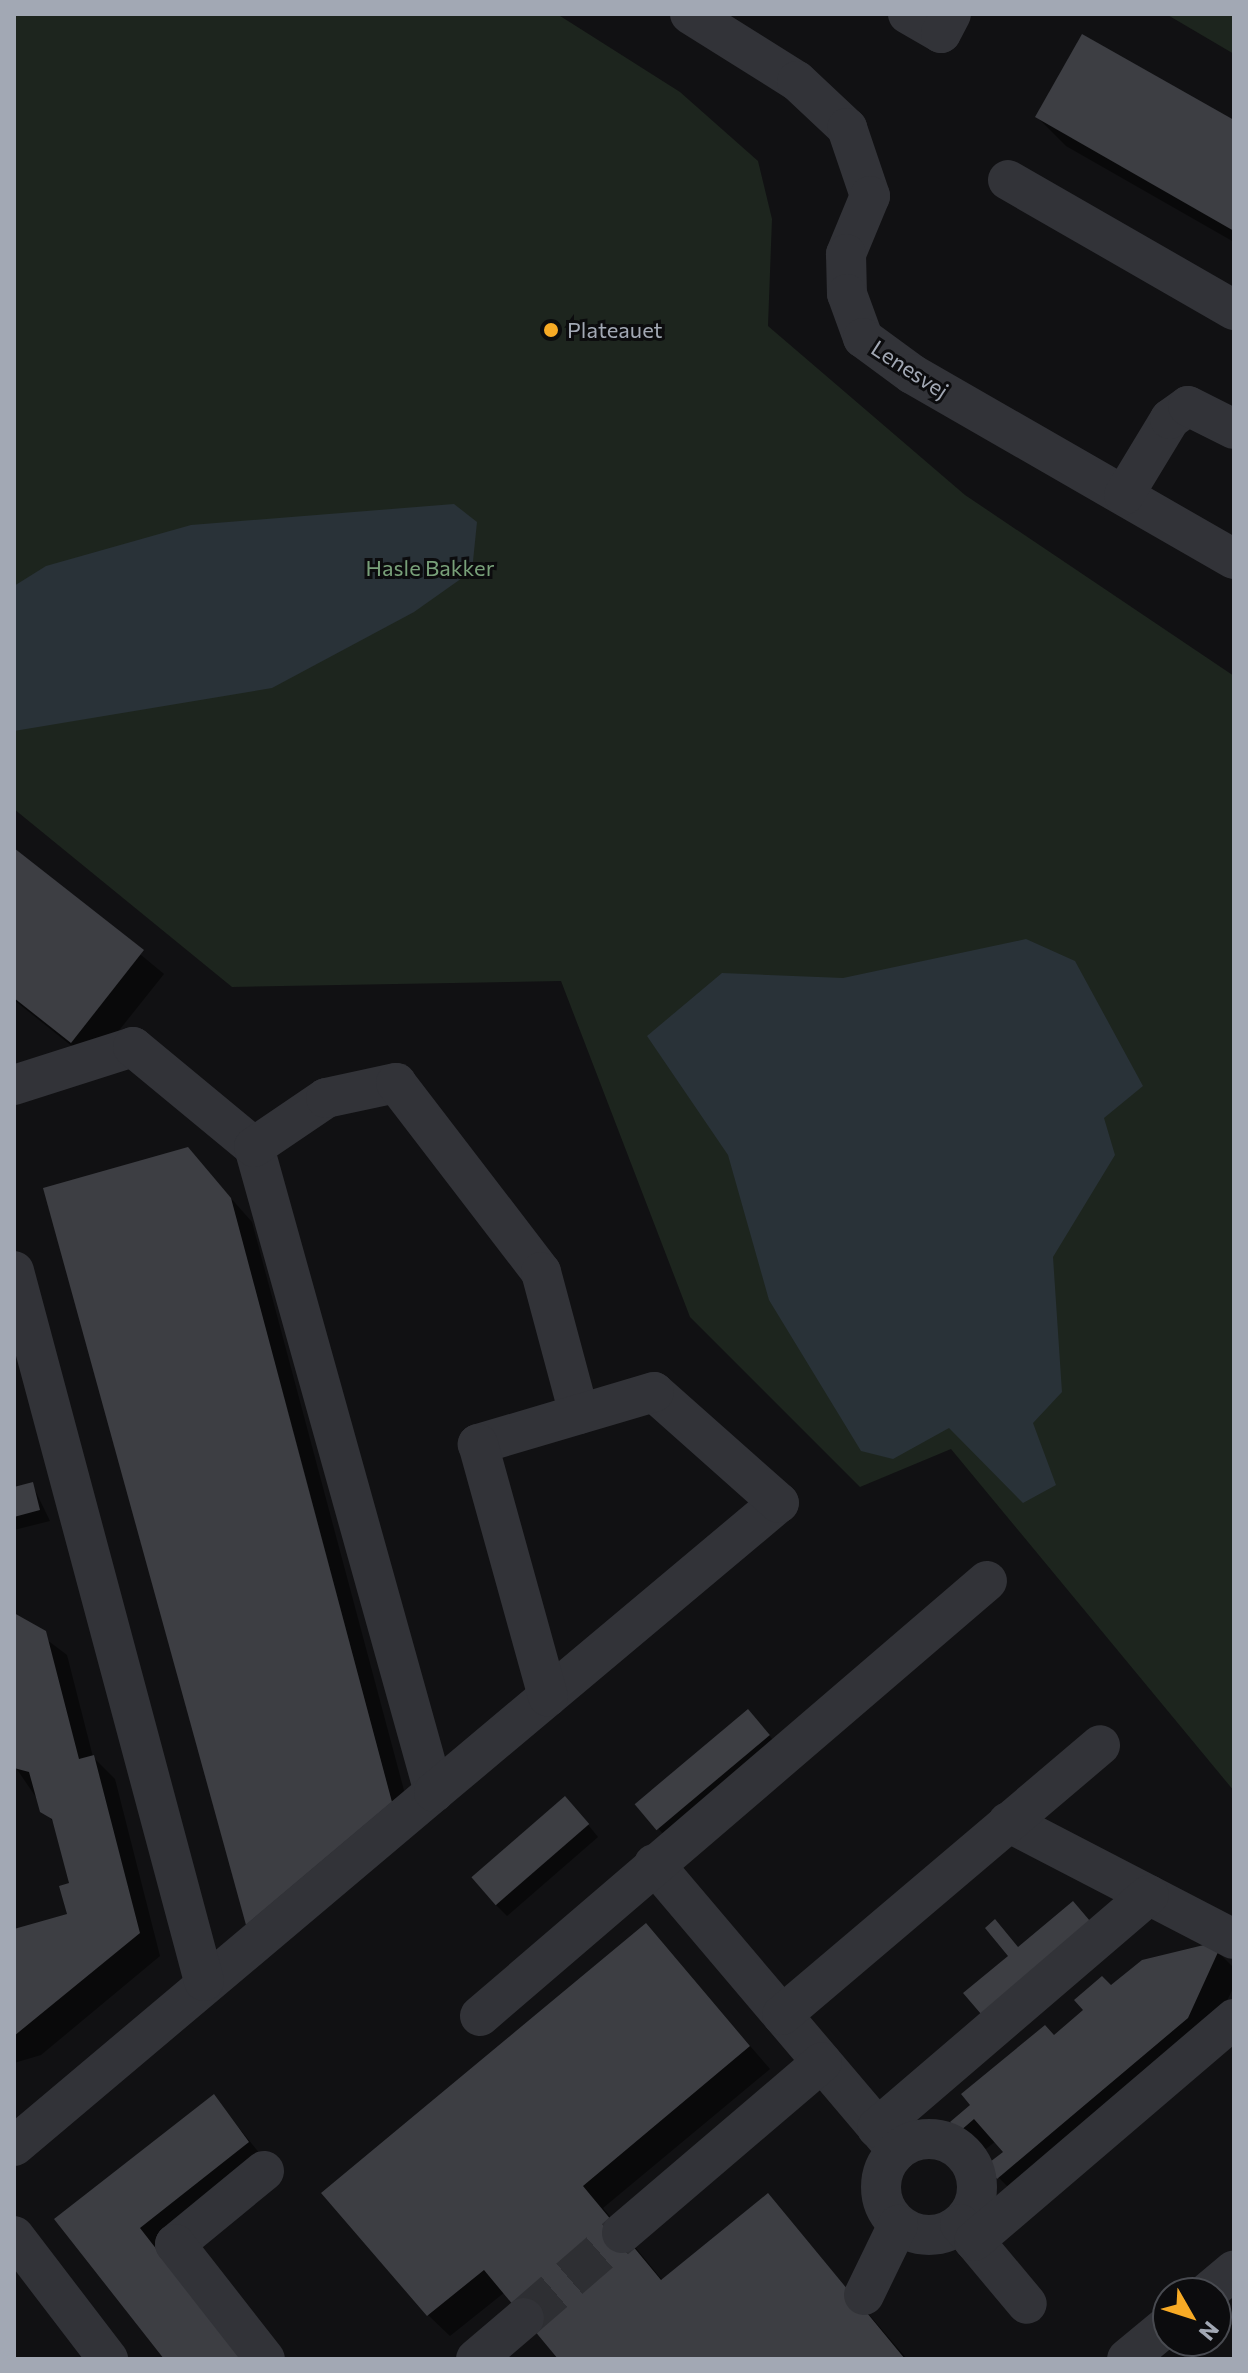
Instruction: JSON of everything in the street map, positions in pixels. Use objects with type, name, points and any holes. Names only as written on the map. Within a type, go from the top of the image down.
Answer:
[{"type":"street","name":"Lenesvej","points":[[690,14],[797,81],[847,128],[870,196],[846,254],[847,294],[863,338],[912,374],[1234,559]]},
{"type":"street","points":[[908,14],[941,33],[951,14]]},
{"type":"street","points":[[1008,180],[1234,310]]},
{"type":"street","points":[[1124,495],[1170,419],[1188,406],[1234,429]]},
{"type":"street","points":[[14,1085],[133,1047],[254,1147],[434,1792]]},
{"type":"street","points":[[254,1147],[326,1098],[396,1083],[541,1272],[579,1414]]},
{"type":"street","points":[[14,1271],[204,1981]]},
{"type":"street","points":[[14,2146],[204,1981],[434,1792],[779,1503],[654,1392],[478,1444],[548,1696]]},
{"type":"street","points":[[480,2016],[987,1581]]},
{"type":"street","points":[[782,2015],[1100,1745]]},
{"type":"street","points":[[1008,1822],[1234,1939]]},
{"type":"street","points":[[654,1864],[887,2139],[925,2139],[965,2156],[977,2184],[967,2232]]},
{"type":"street","points":[[1149,1895],[887,2139],[881,2180],[887,2212],[898,2225],[929,2236],[967,2232],[1234,2019]]},
{"type":"street","points":[[622,2233],[822,2062]]},
{"type":"street","points":[[264,2171],[175,2244],[265,2359]]},
{"type":"street","points":[[864,2295],[898,2225]]},
{"type":"street","points":[[967,2232],[1027,2304]]},
{"type":"street","points":[[14,2236],[108,2359]]},
{"type":"street","points":[[476,2359],[524,2318]]},
{"type":"street","points":[[1127,2359],[1152,2338]]},
{"type":"green space","name":"Hasle Bakker","points":[[14,14],[557,14],[680,92],[758,161],[772,219],[768,326],[965,495],[1234,676],[1234,1791],[951,1449],[860,1487],[690,1317],[561,981],[232,987],[14,809]]},
{"type":"green space","points":[[1166,14],[1234,14],[1234,54]]},
{"type":"shaded area","points":[[454,504],[477,522],[472,571],[414,612],[272,688],[14,731],[14,586],[46,566],[191,525]]},
{"type":"shaded area","points":[[1026,939],[1075,961],[1143,1086],[1104,1118],[1115,1155],[1053,1257],[1062,1392],[1033,1423],[1056,1485],[1023,1503],[949,1428],[893,1459],[861,1451],[769,1300],[728,1155],[647,1036],[722,973],[843,978]]},
{"type":"building","points":[[1082,34],[1234,120],[1234,231],[1035,117]]},
{"type":"building","points":[[14,848],[144,950],[71,1043],[14,998]]},
{"type":"building","points":[[188,1147],[231,1198],[392,1802],[246,1925],[43,1188]]},
{"type":"building","points":[[33,1482],[40,1510],[14,1517],[14,1487]]},
{"type":"building","points":[[14,1613],[46,1631],[79,1759],[94,1755],[140,1933],[14,2036],[14,1929],[67,1914],[59,1886],[69,1883],[52,1819],[40,1812],[29,1772],[14,1768]]},
{"type":"building","points":[[748,1709],[770,1735],[656,1830],[635,1804]]},
{"type":"building","points":[[565,1796],[589,1824],[496,1905],[471,1877]]},
{"type":"building","points":[[1073,1901],[1090,1921],[981,2014],[963,1993],[1008,1956],[985,1928],[995,1919],[1018,1947]]},
{"type":"building","points":[[646,1923],[750,2046],[583,2186],[661,2280],[768,2193],[905,2359],[558,2359],[484,2270],[427,2316],[321,2193]]},
{"type":"building","points":[[1208,1944],[1219,1950],[1188,2018],[997,2179],[986,2165],[1003,2152],[974,2119],[959,2132],[950,2122],[970,2105],[961,2094],[1045,2025],[1054,2035],[1083,2010],[1074,2000],[1102,1976],[1111,1985],[1142,1960]]},
{"type":"building","points":[[214,2094],[249,2142],[140,2228],[242,2359],[164,2359],[54,2219]]},
{"type":"tunnel","points":[[524,2318],[622,2233]]},
{"type":"place","name":"Plateauet","points":[[551,330]]}]
